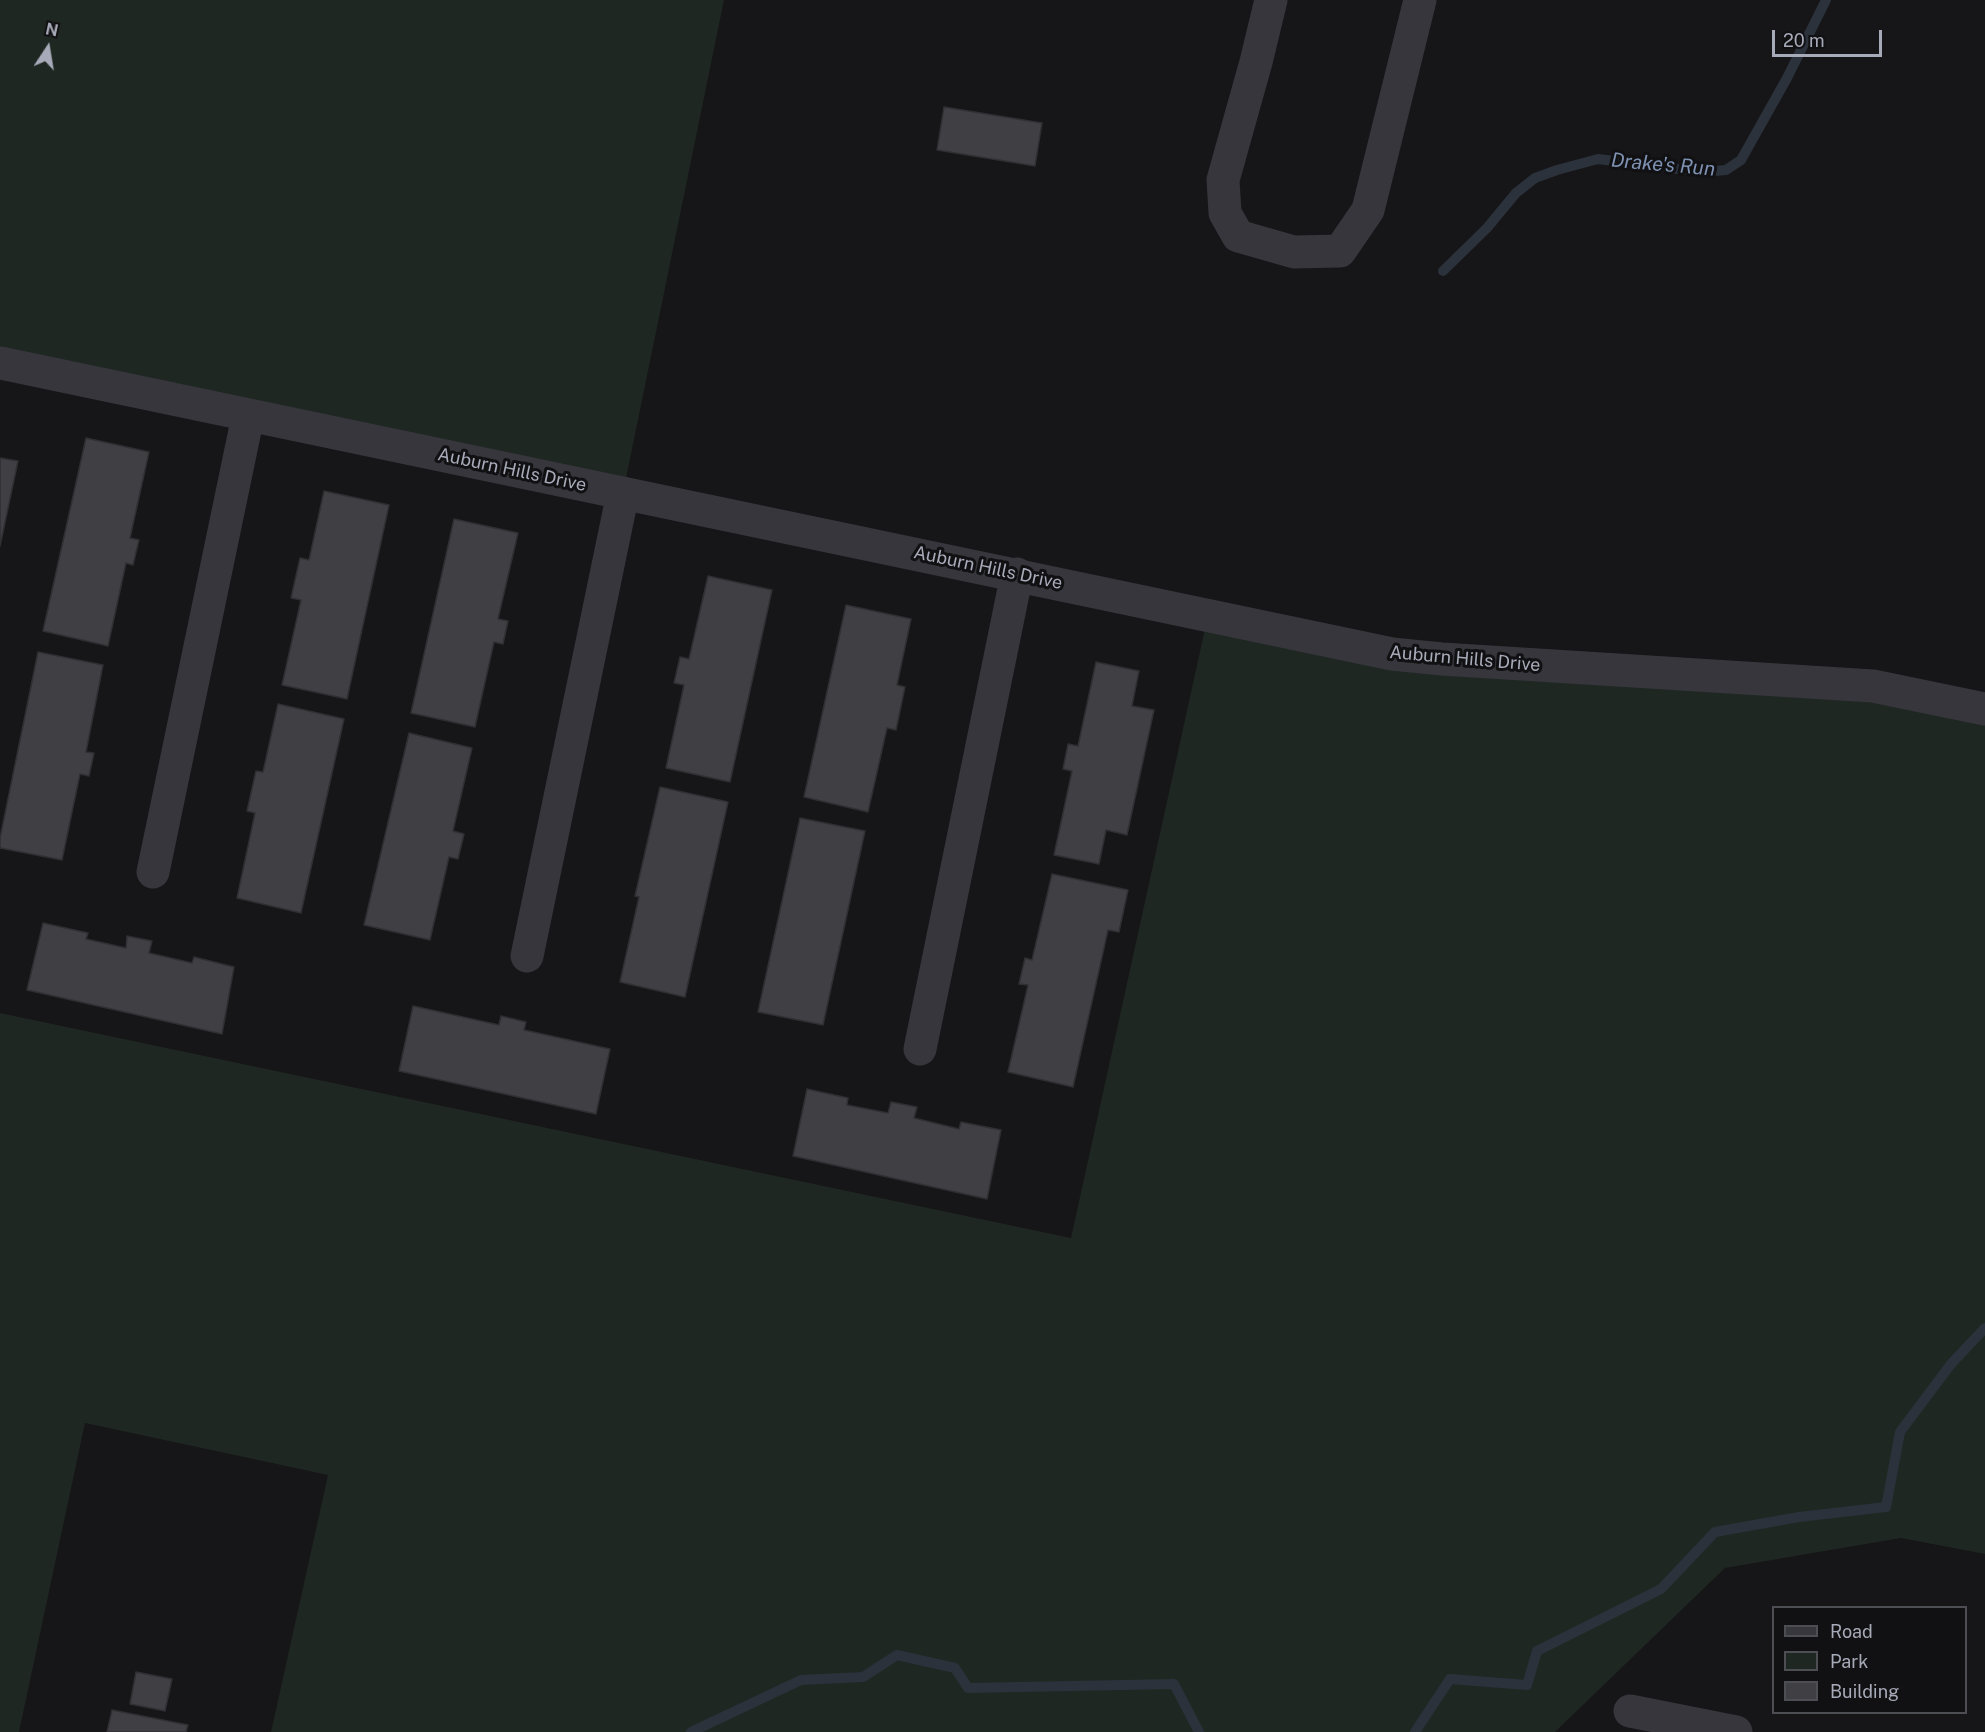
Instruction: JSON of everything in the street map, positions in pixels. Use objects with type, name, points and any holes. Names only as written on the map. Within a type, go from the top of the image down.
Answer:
[{"type":"street","points":[[1271,0],[1223,180],[1225,213],[1238,236],[1294,252],[1340,251],[1368,210],[1420,0]]},
{"type":"street","name":"Auburn Hills Drive","points":[[0,363],[1392,654],[1873,686],[1985,709]]},
{"type":"street","points":[[153,872],[248,416]]},
{"type":"street","points":[[527,956],[624,493]]},
{"type":"street","points":[[921,1048],[1017,574]]},
{"type":"street","points":[[1630,1711],[1736,1732]]},
{"type":"green space","points":[[0,0],[724,0],[623,493],[0,363]]},
{"type":"green space","points":[[1208,615],[1392,654],[1985,709],[1985,1554],[1901,1538],[1725,1568],[1555,1732],[271,1732],[328,1475],[85,1423],[19,1732],[0,1732],[0,1013],[1071,1238]]},
{"type":"building","points":[[944,107],[1042,123],[1035,166],[937,150]]},
{"type":"building","points":[[86,438],[149,452],[130,538],[139,540],[133,565],[126,563],[108,646],[43,631]]},
{"type":"building","points":[[0,458],[18,461],[0,546]]},
{"type":"building","points":[[324,491],[389,505],[347,699],[282,685],[301,600],[291,598],[300,558],[309,560]]},
{"type":"building","points":[[454,519],[518,533],[498,619],[508,621],[503,644],[494,642],[475,727],[411,713]]},
{"type":"building","points":[[708,576],[772,590],[730,782],[666,768],[684,685],[674,683],[680,657],[689,659]]},
{"type":"building","points":[[846,605],[911,619],[897,685],[905,687],[896,730],[887,728],[868,812],[804,797]]},
{"type":"building","points":[[38,652],[103,665],[86,752],[94,753],[89,776],[80,774],[62,860],[0,848],[0,838]]},
{"type":"building","points":[[1096,662],[1139,671],[1132,706],[1154,710],[1127,835],[1106,830],[1099,864],[1054,855],[1072,771],[1063,769],[1068,744],[1078,746]]},
{"type":"building","points":[[278,704],[344,719],[301,913],[237,898],[255,813],[247,811],[256,771],[263,772]]},
{"type":"building","points":[[409,733],[472,748],[453,831],[464,834],[458,859],[449,857],[430,940],[364,925]]},
{"type":"building","points":[[660,787],[728,802],[685,997],[620,982],[639,897],[635,896]]},
{"type":"building","points":[[800,818],[865,831],[823,1025],[758,1012]]},
{"type":"building","points":[[1052,874],[1128,890],[1119,932],[1108,930],[1073,1087],[1008,1072],[1028,985],[1019,984],[1025,958],[1032,960]]},
{"type":"building","points":[[43,923],[88,933],[86,939],[126,948],[127,936],[152,941],[149,953],[192,963],[194,957],[234,967],[222,1034],[27,990]]},
{"type":"building","points":[[413,1006],[499,1025],[501,1016],[526,1022],[524,1030],[610,1049],[596,1114],[399,1071]]},
{"type":"building","points":[[807,1089],[848,1098],[847,1105],[888,1113],[891,1102],[917,1107],[914,1118],[959,1129],[961,1122],[1001,1130],[987,1199],[793,1156]]},
{"type":"building","points":[[136,1672],[172,1679],[165,1711],[130,1704]]},
{"type":"building","points":[[112,1710],[188,1725],[186,1732],[107,1732]]},
{"type":"waterway","name":"Drake's Run","points":[[1443,271],[1487,228],[1516,193],[1535,178],[1598,159],[1702,172],[1726,170],[1741,160],[1787,78],[1826,0]]},
{"type":"waterway","points":[[1415,1732],[1450,1679],[1527,1685],[1537,1651],[1661,1589],[1715,1532],[1799,1517],[1886,1507],[1900,1432],[1951,1364],[1985,1328]]},
{"type":"waterway","points":[[691,1732],[801,1680],[863,1677],[897,1655],[955,1668],[968,1688],[1174,1684],[1199,1732]]}]
